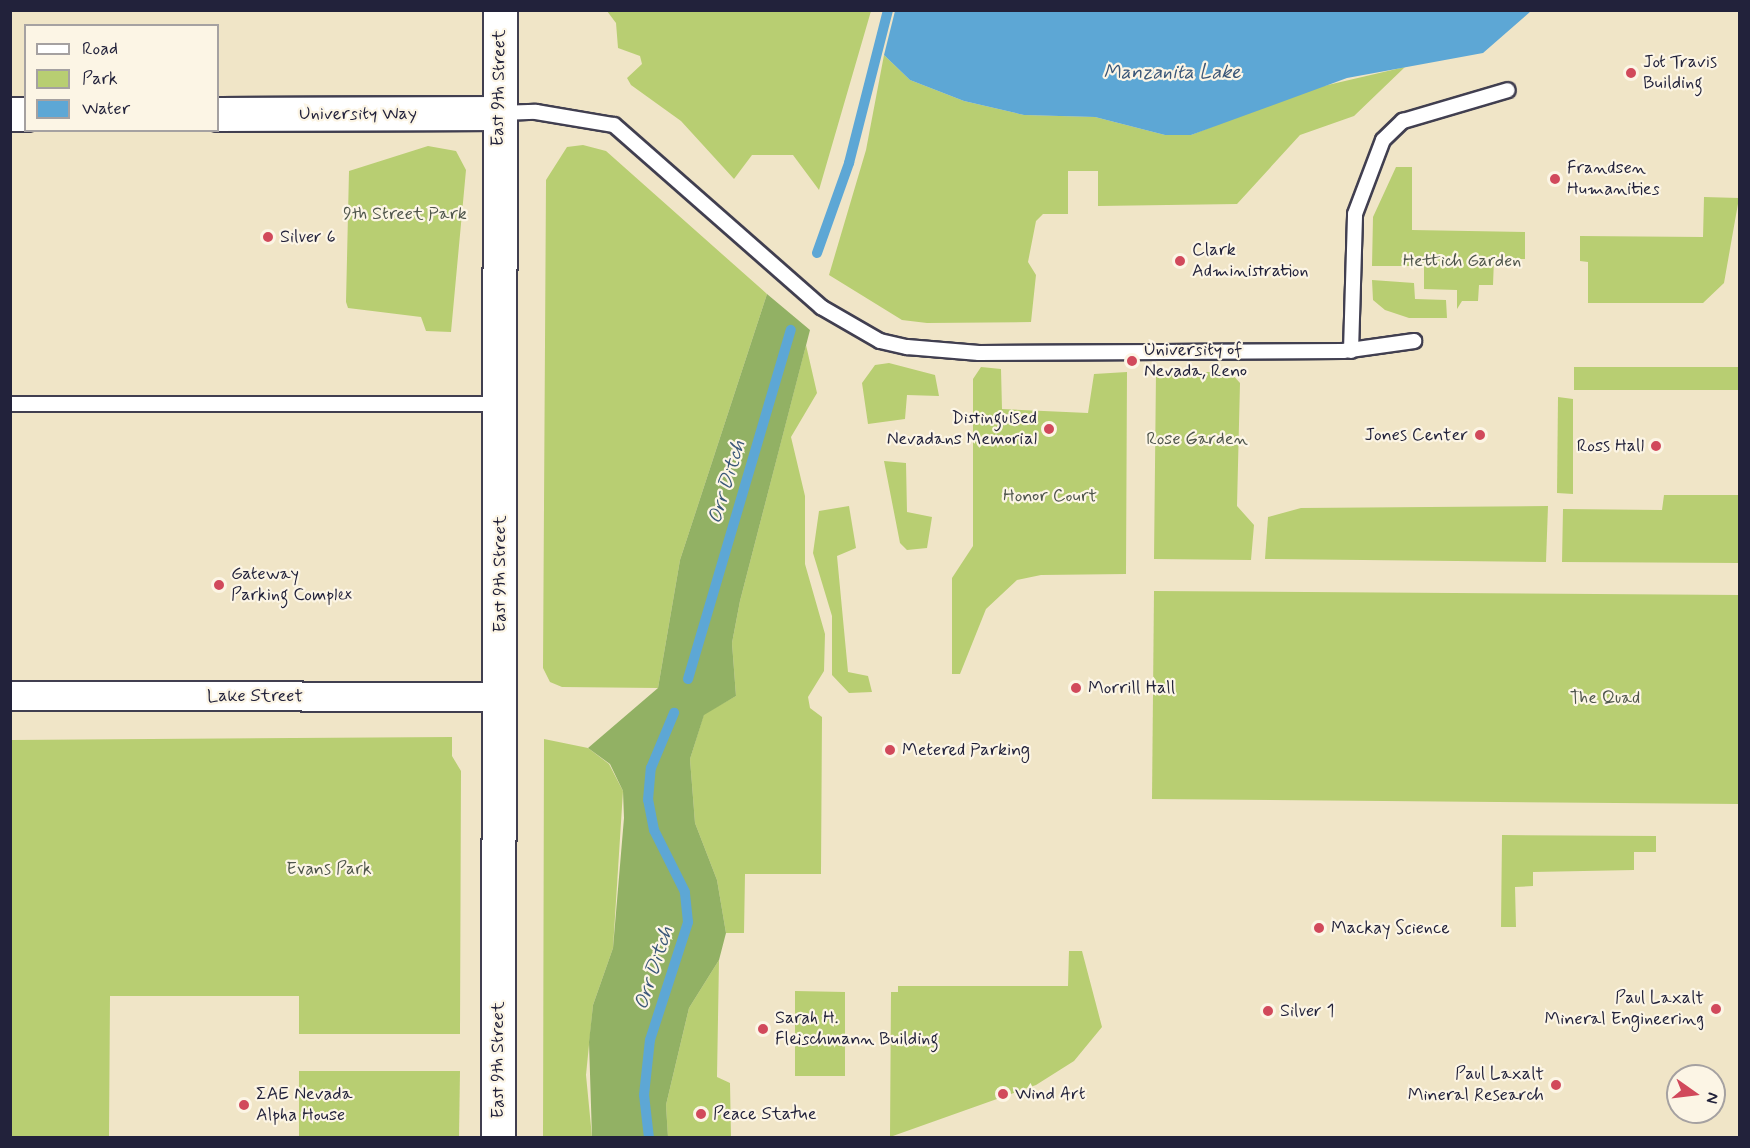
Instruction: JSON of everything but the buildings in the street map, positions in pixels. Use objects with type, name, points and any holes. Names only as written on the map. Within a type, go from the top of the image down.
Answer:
[{"type":"street","name":"East 9th Street","points":[[498,1137],[500,10]]},
{"type":"street","name":"University Way","points":[[219,114],[499,113]]},
{"type":"street","name":"Lake Street","points":[[10,696],[499,697]]},
{"type":"lane","points":[[1351,351],[1355,214],[1383,140],[1403,121],[1508,90]]},
{"type":"lane","points":[[499,113],[536,112],[614,124],[821,307],[880,341],[980,353],[1351,351],[1414,341]]},
{"type":"lane","points":[[10,404],[500,404]]},
{"type":"green space","points":[[607,11],[871,11],[819,190],[793,155],[752,155],[734,179],[681,121],[631,85],[627,78],[642,64],[640,56],[618,48],[616,23]]},
{"type":"green space","points":[[884,55],[910,80],[964,101],[1024,115],[1095,117],[1165,135],[1191,135],[1302,91],[1405,67],[1354,116],[1300,135],[1237,204],[1098,206],[1098,171],[1068,171],[1068,214],[1043,214],[1036,221],[1028,262],[1036,275],[1031,322],[927,323],[902,320],[829,275],[866,150]]},
{"type":"green space","points":[[583,145],[606,151],[767,294],[680,560],[658,688],[562,687],[550,682],[543,668],[546,180],[567,147]]},
{"type":"green space","name":"9th Street Park","points":[[428,146],[456,151],[466,170],[451,332],[426,331],[421,317],[348,308],[346,302],[349,171]]},
{"type":"green space","name":"Hettich Garden","points":[[1396,167],[1412,167],[1412,230],[1525,232],[1525,259],[1494,259],[1493,285],[1479,285],[1478,301],[1462,301],[1457,309],[1457,290],[1424,289],[1424,266],[1372,266],[1373,217]]},
{"type":"green space","points":[[1704,197],[1739,198],[1724,283],[1703,303],[1588,303],[1588,262],[1580,261],[1580,236],[1703,237]]},
{"type":"green space","name":"Hettich Garden","points":[[1372,280],[1414,283],[1415,299],[1446,300],[1447,318],[1409,318],[1385,310],[1373,300]]},
{"type":"green space","points":[[767,294],[810,330],[740,601],[732,643],[736,696],[704,715],[690,759],[695,823],[717,880],[726,933],[719,960],[689,1008],[666,1105],[668,1137],[592,1137],[589,1042],[593,1005],[613,948],[624,818],[623,791],[610,764],[588,748],[658,688],[680,560]]},
{"type":"green space","points":[[806,345],[817,393],[791,437],[805,496],[805,564],[825,634],[824,671],[808,697],[810,708],[822,717],[821,874],[745,874],[744,933],[726,933],[717,880],[695,823],[690,759],[704,714],[736,696],[732,643],[740,601]]},
{"type":"green space","points":[[889,363],[935,375],[939,396],[907,395],[905,419],[868,424],[862,383],[875,365]]},
{"type":"green space","name":"Honor Court","points":[[981,367],[1001,369],[1002,409],[1088,413],[1094,374],[1127,372],[1126,574],[1041,575],[1017,580],[986,609],[960,674],[952,674],[952,578],[973,546],[973,379]]},
{"type":"green space","points":[[1574,367],[1739,367],[1739,390],[1574,390]]},
{"type":"green space","name":"Rose Garden","points":[[1156,372],[1230,372],[1240,383],[1237,506],[1254,525],[1251,560],[1154,559]]},
{"type":"green space","points":[[1558,397],[1573,399],[1573,494],[1557,493]]},
{"type":"green space","points":[[884,461],[906,463],[907,512],[932,517],[927,548],[907,550],[900,543]]},
{"type":"green space","points":[[1664,495],[1739,495],[1739,563],[1562,562],[1563,509],[1662,510]]},
{"type":"green space","points":[[849,506],[856,548],[837,556],[848,672],[868,676],[872,692],[849,693],[832,675],[832,616],[813,553],[819,511]]},
{"type":"green space","points":[[1548,506],[1546,562],[1265,559],[1268,517],[1301,508]]},
{"type":"green space","name":"The Quad","points":[[1154,591],[1739,595],[1739,804],[1152,799]]},
{"type":"green space","name":"Evans Park","points":[[452,737],[452,756],[461,771],[460,1034],[299,1034],[299,996],[110,996],[109,1137],[11,1137],[11,740]]},
{"type":"green space","points":[[544,739],[588,748],[609,764],[623,791],[613,948],[593,1005],[586,1075],[592,1137],[543,1138]]},
{"type":"green space","points":[[1502,835],[1656,836],[1656,852],[1634,852],[1634,870],[1533,872],[1533,886],[1515,887],[1516,927],[1501,927]]},
{"type":"green space","points":[[1069,951],[1082,951],[1102,1027],[1074,1061],[1036,1085],[890,1137],[891,992],[898,992],[898,986],[1068,986]]},
{"type":"green space","points":[[719,960],[717,1077],[730,1083],[731,1137],[668,1138],[666,1105],[689,1008]]},
{"type":"green space","points":[[795,991],[845,992],[845,1076],[795,1076]]},
{"type":"green space","points":[[299,1071],[460,1071],[459,1137],[299,1137]]},
{"type":"water","name":"Manzanita Lake","points":[[895,10],[1531,11],[1483,53],[1347,78],[1191,135],[1165,135],[1095,117],[1024,115],[964,101],[910,80],[884,55]]},
{"type":"waterway","name":"Orr Ditch","points":[[817,253],[849,163],[888,10]]},
{"type":"waterway","name":"Orr Ditch","points":[[688,679],[791,330]]},
{"type":"waterway","name":"Orr Ditch","points":[[649,1138],[644,1095],[650,1040],[688,922],[685,892],[654,830],[648,800],[651,768],[674,713]]},
{"type":"place","name":"Jot Travis Building","points":[[1631,73]]},
{"type":"place","name":"Frandsen Humanities","points":[[1555,179]]},
{"type":"place","name":"Silver 6","points":[[268,237]]},
{"type":"place","name":"Clark Administration","points":[[1180,261]]},
{"type":"place","name":"University of Nevada, Reno","points":[[1132,361]]},
{"type":"place","name":"Distinguised Nevadans Memorial","points":[[1049,429]]},
{"type":"place","name":"Jones Center","points":[[1480,435]]},
{"type":"place","name":"Ross Hall","points":[[1656,446]]},
{"type":"place","name":"Gateway Parking Complex","points":[[219,585]]},
{"type":"place","name":"Morrill Hall","points":[[1076,688]]},
{"type":"place","name":"Metered Parking","points":[[890,750]]},
{"type":"place","name":"Mackay Science","points":[[1319,928]]},
{"type":"place","name":"Paul Laxalt Mineral Engineering","points":[[1716,1009]]},
{"type":"place","name":"Silver 1","points":[[1268,1011]]},
{"type":"place","name":"Sarah H. Fleischmann Building","points":[[763,1029]]},
{"type":"place","name":"Paul Laxalt Mineral Research","points":[[1556,1085]]},
{"type":"place","name":"Wind Art","points":[[1003,1094]]},
{"type":"place","name":"ΣΑΕ Nevada Alpha House","points":[[244,1105]]},
{"type":"place","name":"Peace Statue","points":[[701,1114]]}]
